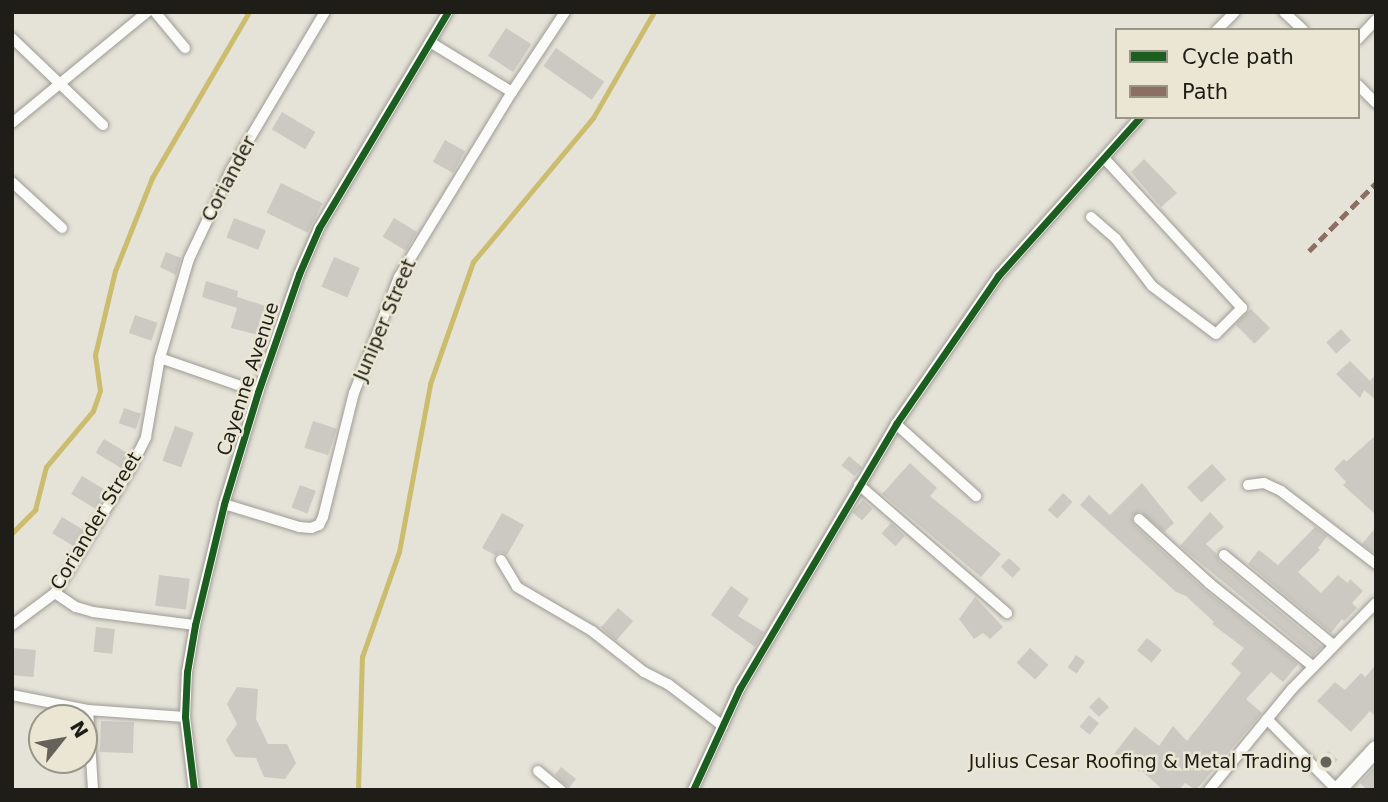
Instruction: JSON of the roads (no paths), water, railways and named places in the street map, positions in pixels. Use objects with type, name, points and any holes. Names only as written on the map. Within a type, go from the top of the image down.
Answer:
[{"type":"main road","points":[[1337,790],[1376,749]]},
{"type":"street","points":[[12,123],[147,12]]},
{"type":"street","points":[[155,12],[185,48]]},
{"type":"street","name":"Coriander","points":[[160,358],[189,259],[212,207],[325,12]]},
{"type":"street","name":"Cayenne Avenue","points":[[194,790],[185,717],[187,672],[195,625],[225,505],[258,392],[299,274],[320,228],[448,12]]},
{"type":"street","name":"Juniper Street","points":[[225,505],[299,527],[311,528],[319,525],[324,517],[354,393],[399,277],[512,92],[565,12]]},
{"type":"street","points":[[1219,28],[1235,12]]},
{"type":"street","points":[[1284,12],[1301,28]]},
{"type":"street","points":[[1360,37],[1376,20]]},
{"type":"street","points":[[12,38],[103,125]]},
{"type":"street","points":[[430,42],[512,92]]},
{"type":"street","points":[[1360,87],[1376,103]]},
{"type":"street","points":[[693,790],[740,688],[897,424],[998,276],[1138,119]]},
{"type":"street","points":[[1091,217],[1116,239],[1152,286],[1216,334],[1242,308],[1104,158]]},
{"type":"street","points":[[12,182],[62,228]]},
{"type":"street","points":[[160,358],[258,392]]},
{"type":"street","name":"Coriander Street","points":[[12,625],[55,593],[130,469],[146,437],[160,358]]},
{"type":"street","points":[[897,424],[976,496]]},
{"type":"street","points":[[1248,485],[1264,483],[1281,491],[1376,564]]},
{"type":"street","points":[[859,485],[1007,612]]},
{"type":"street","points":[[1139,519],[1209,583],[1314,667]]},
{"type":"street","points":[[1224,555],[1334,645]]},
{"type":"street","points":[[501,560],[517,587],[592,631],[639,668],[667,684],[723,726]]},
{"type":"street","points":[[55,593],[76,607],[93,612],[195,625]]},
{"type":"street","points":[[1209,790],[1267,719],[1376,603]]},
{"type":"street","points":[[12,695],[61,704]]},
{"type":"street","points":[[98,710],[185,717]]},
{"type":"street","points":[[1267,719],[1337,790]]},
{"type":"street","points":[[538,771],[561,790]]},
{"type":"waterway","points":[[12,533],[35,510],[46,467],[93,411],[100,391],[95,355],[115,271],[152,178],[249,12]]},
{"type":"waterway","points":[[358,790],[362,657],[399,552],[430,384],[473,262],[593,118],[654,12]]},
{"type":"place","name":"Julius Cesar Roofing & Metal Trading","points":[[1326,762]]}]
